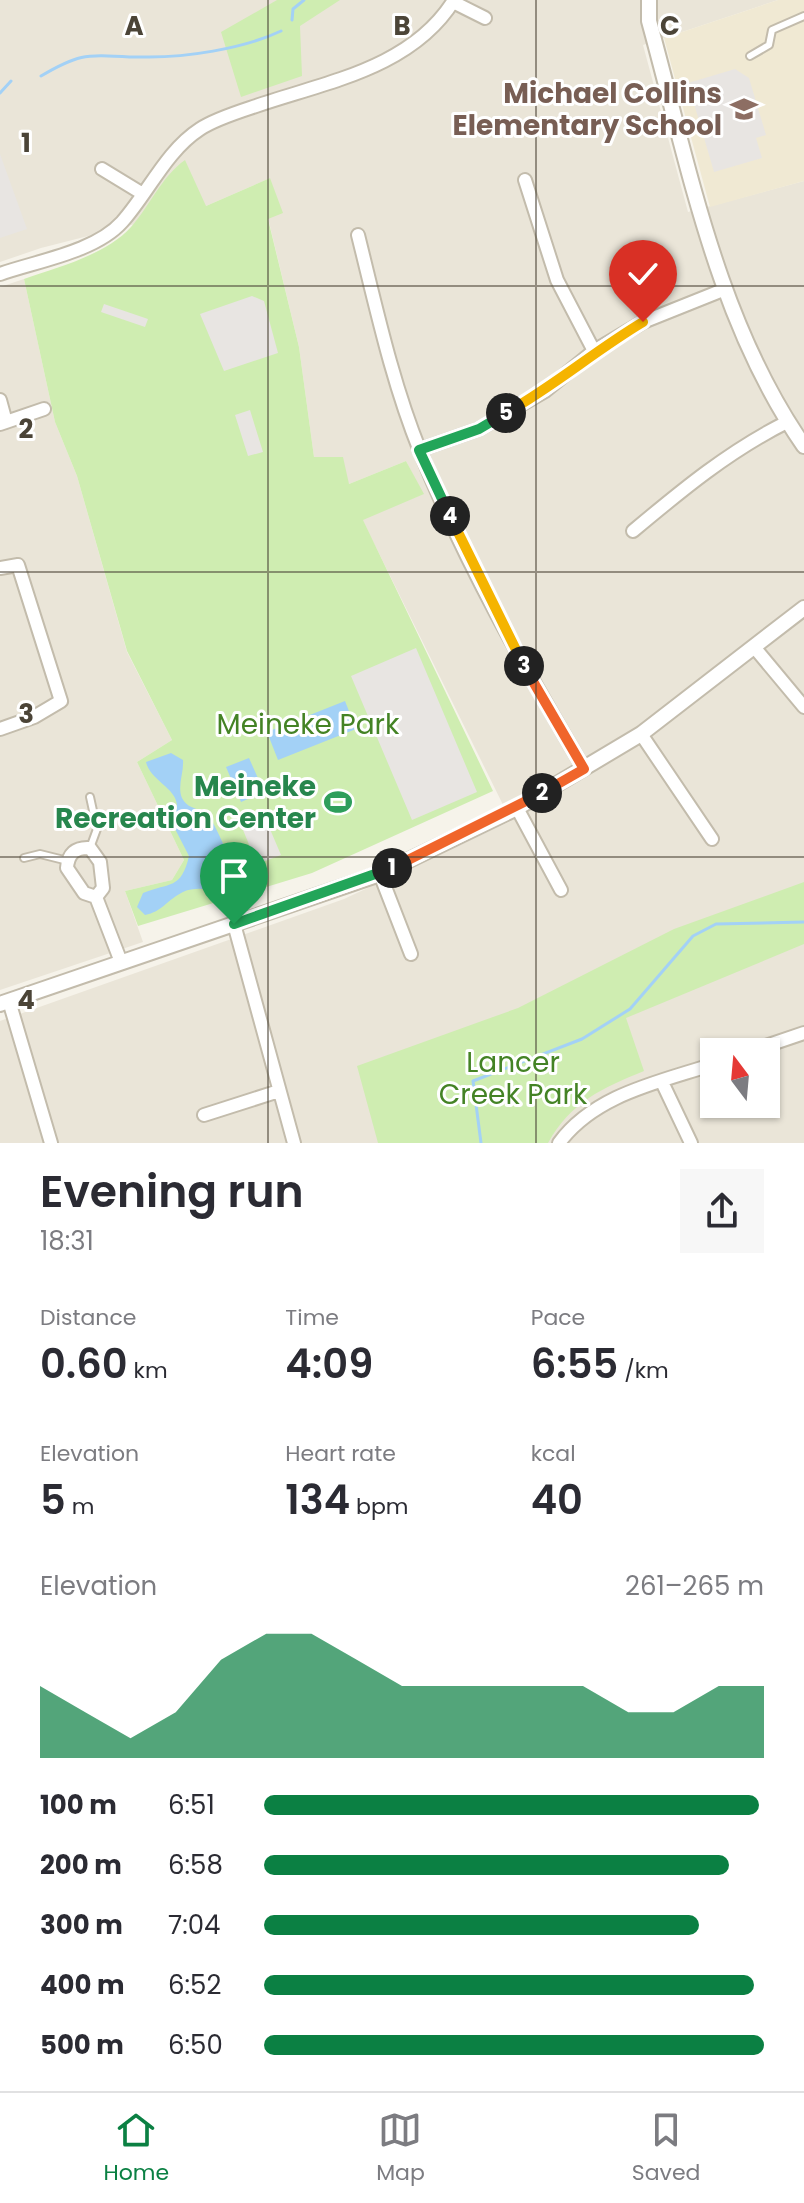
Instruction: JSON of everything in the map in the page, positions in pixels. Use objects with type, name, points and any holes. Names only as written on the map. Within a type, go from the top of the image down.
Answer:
[{"type":"street","points":[[649,0],[649,21],[723,290],[787,422],[804,446]]},
{"type":"street","points":[[0,274],[95,241],[120,224],[199,129],[244,110],[385,62],[419,41],[454,1],[485,18]]},
{"type":"street","points":[[102,169],[143,194]]},
{"type":"street","points":[[525,180],[557,280],[594,351]]},
{"type":"street","points":[[358,235],[387,351],[419,450],[512,645],[584,769]]},
{"type":"street","points":[[419,450],[479,429],[545,391],[594,351],[643,322],[723,290]]},
{"type":"street","points":[[0,400],[3,423],[44,409]]},
{"type":"street","points":[[633,531],[706,470],[748,441],[787,422]]},
{"type":"street","points":[[0,568],[18,565],[61,701],[34,717],[0,729]]},
{"type":"street","points":[[51,1143],[4,1002],[380,874],[517,808],[641,734],[804,608]]},
{"type":"street","points":[[754,647],[804,707]]},
{"type":"street","points":[[641,734],[712,839]]},
{"type":"street","points":[[517,808],[561,890]]},
{"type":"street","points":[[96,897],[103,888],[104,876],[95,851],[90,848],[76,849],[68,861],[74,883],[96,897],[121,962]]},
{"type":"street","points":[[380,874],[411,954]]},
{"type":"street","points":[[234,924],[294,1143]]},
{"type":"street","points":[[780,1041],[804,1033]]},
{"type":"street","points":[[559,1143],[592,1110],[700,1069]]},
{"type":"street","points":[[662,1082],[691,1143]]},
{"type":"street","points":[[204,1115],[279,1091]]},
{"type":"lane","points":[[750,56],[769,45],[772,30],[804,16]]},
{"type":"lane","points":[[90,797],[97,829],[90,848]]},
{"type":"lane","points":[[24,858],[40,854],[68,861]]},
{"type":"shaded area","points":[[0,0],[778,0],[643,45],[688,212],[804,181],[804,1143],[0,1143],[0,1021],[344,899],[511,821],[362,519],[423,494],[406,461],[349,484],[314,457],[299,347],[268,218],[270,178],[206,206],[41,248],[0,262]]},
{"type":"shaded area","name":"Michael Collins Elementary School","points":[[778,0],[804,0],[804,181],[710,207],[664,38]]},
{"type":"shaded area","points":[[735,69],[749,78],[766,135],[756,138],[762,158],[714,172],[688,83]]},
{"type":"shaded area","points":[[0,154],[27,229],[0,238]]},
{"type":"shaded area","points":[[24,279],[55,422],[77,476],[127,652],[172,740],[137,762],[184,860],[172,880],[125,891],[143,942],[0,990],[0,287]]},
{"type":"shaded area","points":[[252,296],[264,301],[278,353],[224,371],[200,314]]},
{"type":"shaded area","points":[[104,304],[148,319],[145,327],[101,312]]},
{"type":"shaded area","points":[[250,410],[263,452],[248,456],[235,415]]},
{"type":"shaded area","points":[[416,648],[477,792],[412,820],[351,676]]},
{"type":"shaded area","points":[[264,815],[281,855],[257,864],[241,825]]},
{"type":"green space","points":[[277,0],[340,0],[300,26],[302,76],[241,97],[221,32]]},
{"type":"green space","name":"Meineke Park","points":[[185,160],[206,206],[270,178],[283,213],[268,219],[299,347],[314,457],[343,457],[349,484],[406,461],[424,494],[363,520],[493,791],[312,873],[138,926],[125,891],[172,880],[184,860],[137,762],[172,740],[127,651],[77,476],[55,422],[24,279],[95,253],[121,237],[138,219],[169,175]]},
{"type":"green space","name":"Lancer Creek Park","points":[[804,882],[804,944],[626,1018],[644,1071],[577,1107],[548,1143],[378,1143],[357,1066],[518,1008],[674,929]]},
{"type":"water","points":[[345,701],[356,729],[278,760],[267,732]]},
{"type":"water","points":[[171,753],[183,760],[182,798],[187,805],[205,812],[211,819],[236,879],[224,888],[183,892],[145,915],[137,907],[143,893],[178,880],[189,856],[173,825],[176,799],[152,774],[146,762]]},
{"type":"water","points":[[249,758],[264,792],[241,802],[226,767]]},
{"type":"waterway","points":[[292,20],[293,9],[304,0]]},
{"type":"waterway","points":[[41,76],[70,61],[90,56],[194,54],[249,43],[281,31]]},
{"type":"waterway","points":[[0,93],[11,81]]},
{"type":"waterway","points":[[481,1143],[473,1081],[582,1039],[630,1009],[693,936],[716,924],[804,922]]},
{"type":"place","name":"Michael Collins Elementary School","points":[[744,109]]},
{"type":"place","name":"Meineke Recreation Center","points":[[338,802]]},
{"type":"route","points":[[234,924],[380,874],[517,808],[584,769],[512,645],[419,450],[479,429],[545,391],[594,351],[643,322]]}]
